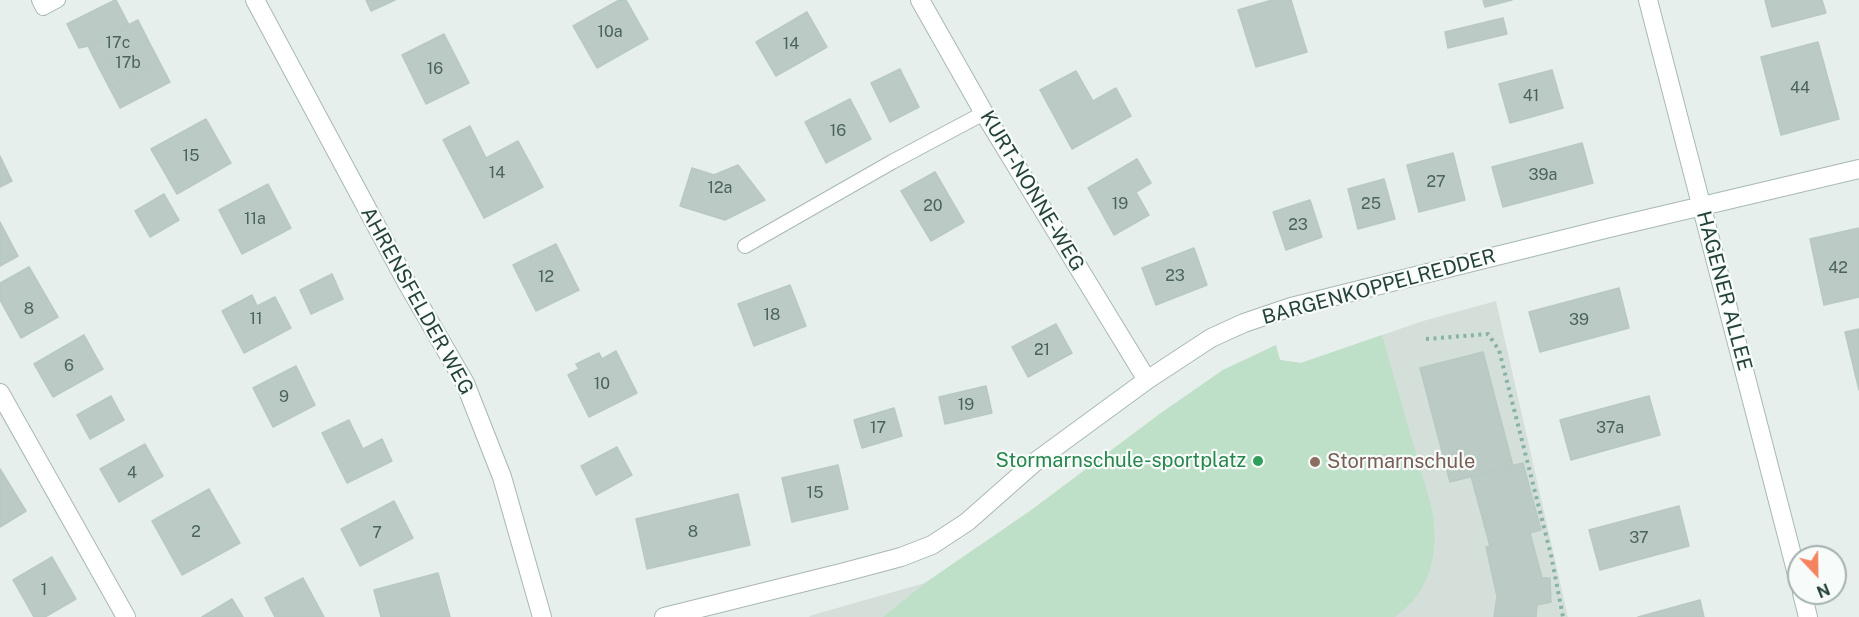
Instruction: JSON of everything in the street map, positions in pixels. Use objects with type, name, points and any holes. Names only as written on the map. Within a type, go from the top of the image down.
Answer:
[{"type":"street","name":"AHRENSFELDER WEG","points":[[255,0],[407,283],[465,383],[502,477],[542,617]]},
{"type":"street","name":"KURT-NONNE-WEG","points":[[920,0],[984,113],[1147,380]]},
{"type":"street","name":"HAGENER ALLEE","points":[[1648,0],[1789,545]]},
{"type":"street","name":"BARGENKOPPELREDDER","points":[[664,617],[901,557],[932,545],[967,522],[1035,462],[1147,380],[1211,338],[1244,323],[1291,307],[1859,169]]},
{"type":"street","points":[[0,393],[126,617]]},
{"type":"lane","points":[[39,0],[44,8],[58,0]]},
{"type":"lane","points":[[745,246],[892,162],[984,113]]},
{"type":"path","points":[[1426,339],[1488,334],[1500,350],[1551,555],[1563,617]]},
{"type":"shaded area","name":"Stormarnschule-sportplatz","points":[[1496,301],[1568,617],[809,616],[925,583],[1030,511],[1161,413],[1223,370],[1276,345],[1280,360],[1301,363],[1423,321]]},
{"type":"green space","name":"Stormarnschule-sportplatz","points":[[1382,335],[1432,509],[1435,532],[1431,566],[1422,587],[1414,600],[1395,617],[883,617],[925,583],[1030,511],[1161,413],[1223,370],[1276,345],[1280,360],[1301,363]]},
{"type":"building","points":[[116,0],[129,25],[88,46],[79,48],[67,24]]},
{"type":"building","points":[[366,0],[395,0],[371,11]]},
{"type":"building","points":[[619,0],[626,0],[648,39],[597,68],[573,26]]},
{"type":"building","points":[[1272,0],[1291,0],[1307,52],[1256,67],[1238,10]]},
{"type":"building","points":[[1483,0],[1512,0],[1485,7]]},
{"type":"building","points":[[1765,0],[1822,0],[1826,13],[1772,27]]},
{"type":"building","points":[[807,12],[827,47],[776,76],[756,42]]},
{"type":"building","points":[[1503,18],[1507,34],[1448,48],[1445,32]]},
{"type":"building","points":[[138,20],[148,40],[98,66],[88,46]]},
{"type":"building","points":[[444,34],[469,83],[426,104],[402,55]]},
{"type":"building","points":[[148,40],[159,61],[109,87],[98,66]]},
{"type":"building","points":[[1818,42],[1839,119],[1781,135],[1761,57]]},
{"type":"building","points":[[159,61],[170,82],[120,108],[109,87]]},
{"type":"building","points":[[900,69],[919,107],[890,122],[871,83]]},
{"type":"building","points":[[1552,70],[1563,108],[1510,123],[1499,84]]},
{"type":"building","points":[[1076,71],[1093,101],[1116,88],[1131,116],[1072,149],[1040,90]]},
{"type":"building","points":[[850,99],[871,139],[826,163],[805,122]]},
{"type":"building","points":[[206,119],[231,163],[177,194],[151,149]]},
{"type":"building","points":[[470,126],[486,158],[518,141],[543,187],[484,218],[443,140]]},
{"type":"building","points":[[1582,143],[1593,183],[1503,207],[1492,167]]},
{"type":"building","points":[[1453,153],[1465,200],[1419,212],[1407,165]]},
{"type":"building","points":[[0,156],[12,181],[0,187]]},
{"type":"building","points":[[1137,159],[1151,183],[1136,192],[1149,215],[1114,235],[1088,188]]},
{"type":"building","points":[[738,165],[765,200],[725,220],[680,206],[692,168],[714,175]]},
{"type":"building","points":[[935,172],[964,222],[931,241],[901,191]]},
{"type":"building","points":[[1384,179],[1395,219],[1358,229],[1348,189]]},
{"type":"building","points":[[268,184],[291,228],[242,254],[219,210]]},
{"type":"building","points":[[164,194],[179,220],[150,237],[135,211]]},
{"type":"building","points":[[1310,200],[1322,237],[1286,250],[1273,212]]},
{"type":"building","points":[[0,222],[18,256],[0,266]]},
{"type":"building","points":[[1859,228],[1859,297],[1824,305],[1810,239]]},
{"type":"building","points":[[556,244],[579,290],[536,311],[513,265]]},
{"type":"building","points":[[1194,248],[1207,285],[1156,305],[1142,268]]},
{"type":"building","points":[[29,267],[58,317],[21,338],[0,300],[0,283]]},
{"type":"building","points":[[332,274],[343,299],[311,314],[300,290]]},
{"type":"building","points":[[790,285],[806,326],[754,346],[738,304]]},
{"type":"building","points":[[1619,288],[1629,328],[1540,352],[1529,312]]},
{"type":"building","points":[[252,295],[257,306],[275,297],[291,328],[244,353],[222,311]]},
{"type":"building","points":[[1056,324],[1072,353],[1028,377],[1012,347]]},
{"type":"building","points":[[1859,329],[1859,390],[1845,332]]},
{"type":"building","points":[[84,335],[103,369],[53,397],[34,364]]},
{"type":"building","points":[[616,351],[637,393],[589,417],[568,375],[579,369],[576,364],[599,353],[602,359]]},
{"type":"building","points":[[1483,352],[1513,466],[1450,482],[1420,368]]},
{"type":"building","points":[[296,366],[315,405],[273,427],[253,388]]},
{"type":"building","points":[[986,386],[992,413],[945,424],[939,397]]},
{"type":"building","points":[[111,396],[124,420],[90,439],[77,415]]},
{"type":"building","points":[[1649,396],[1660,435],[1571,460],[1560,420]]},
{"type":"building","points":[[894,408],[902,436],[862,448],[854,420]]},
{"type":"building","points":[[349,420],[363,449],[382,439],[392,461],[347,483],[322,433]]},
{"type":"building","points":[[145,444],[163,476],[119,502],[100,469]]},
{"type":"building","points":[[617,447],[632,475],[596,495],[581,466]]},
{"type":"building","points":[[1523,463],[1541,530],[1530,533],[1542,578],[1550,578],[1551,602],[1537,605],[1536,617],[1494,617],[1497,596],[1486,547],[1490,546],[1471,476]]},
{"type":"building","points":[[838,465],[848,509],[792,522],[782,478]]},
{"type":"building","points":[[0,469],[26,511],[0,527]]},
{"type":"building","points":[[209,489],[240,543],[182,575],[152,521]]},
{"type":"building","points":[[738,494],[750,545],[647,569],[636,519]]},
{"type":"building","points":[[394,501],[413,538],[360,566],[341,529]]},
{"type":"building","points":[[1679,506],[1689,546],[1600,570],[1589,530]]},
{"type":"building","points":[[52,557],[76,599],[45,617],[34,617],[13,580]]},
{"type":"building","points":[[438,573],[450,617],[381,617],[374,590]]},
{"type":"building","points":[[303,578],[324,617],[275,617],[265,598]]},
{"type":"building","points":[[232,599],[243,617],[202,617]]},
{"type":"building","points":[[1700,600],[1704,617],[1638,617]]},
{"type":"place","name":"Stormarnschule-sportplatz","points":[[1258,461]]},
{"type":"place","name":"Stormarnschule","points":[[1315,462]]}]
